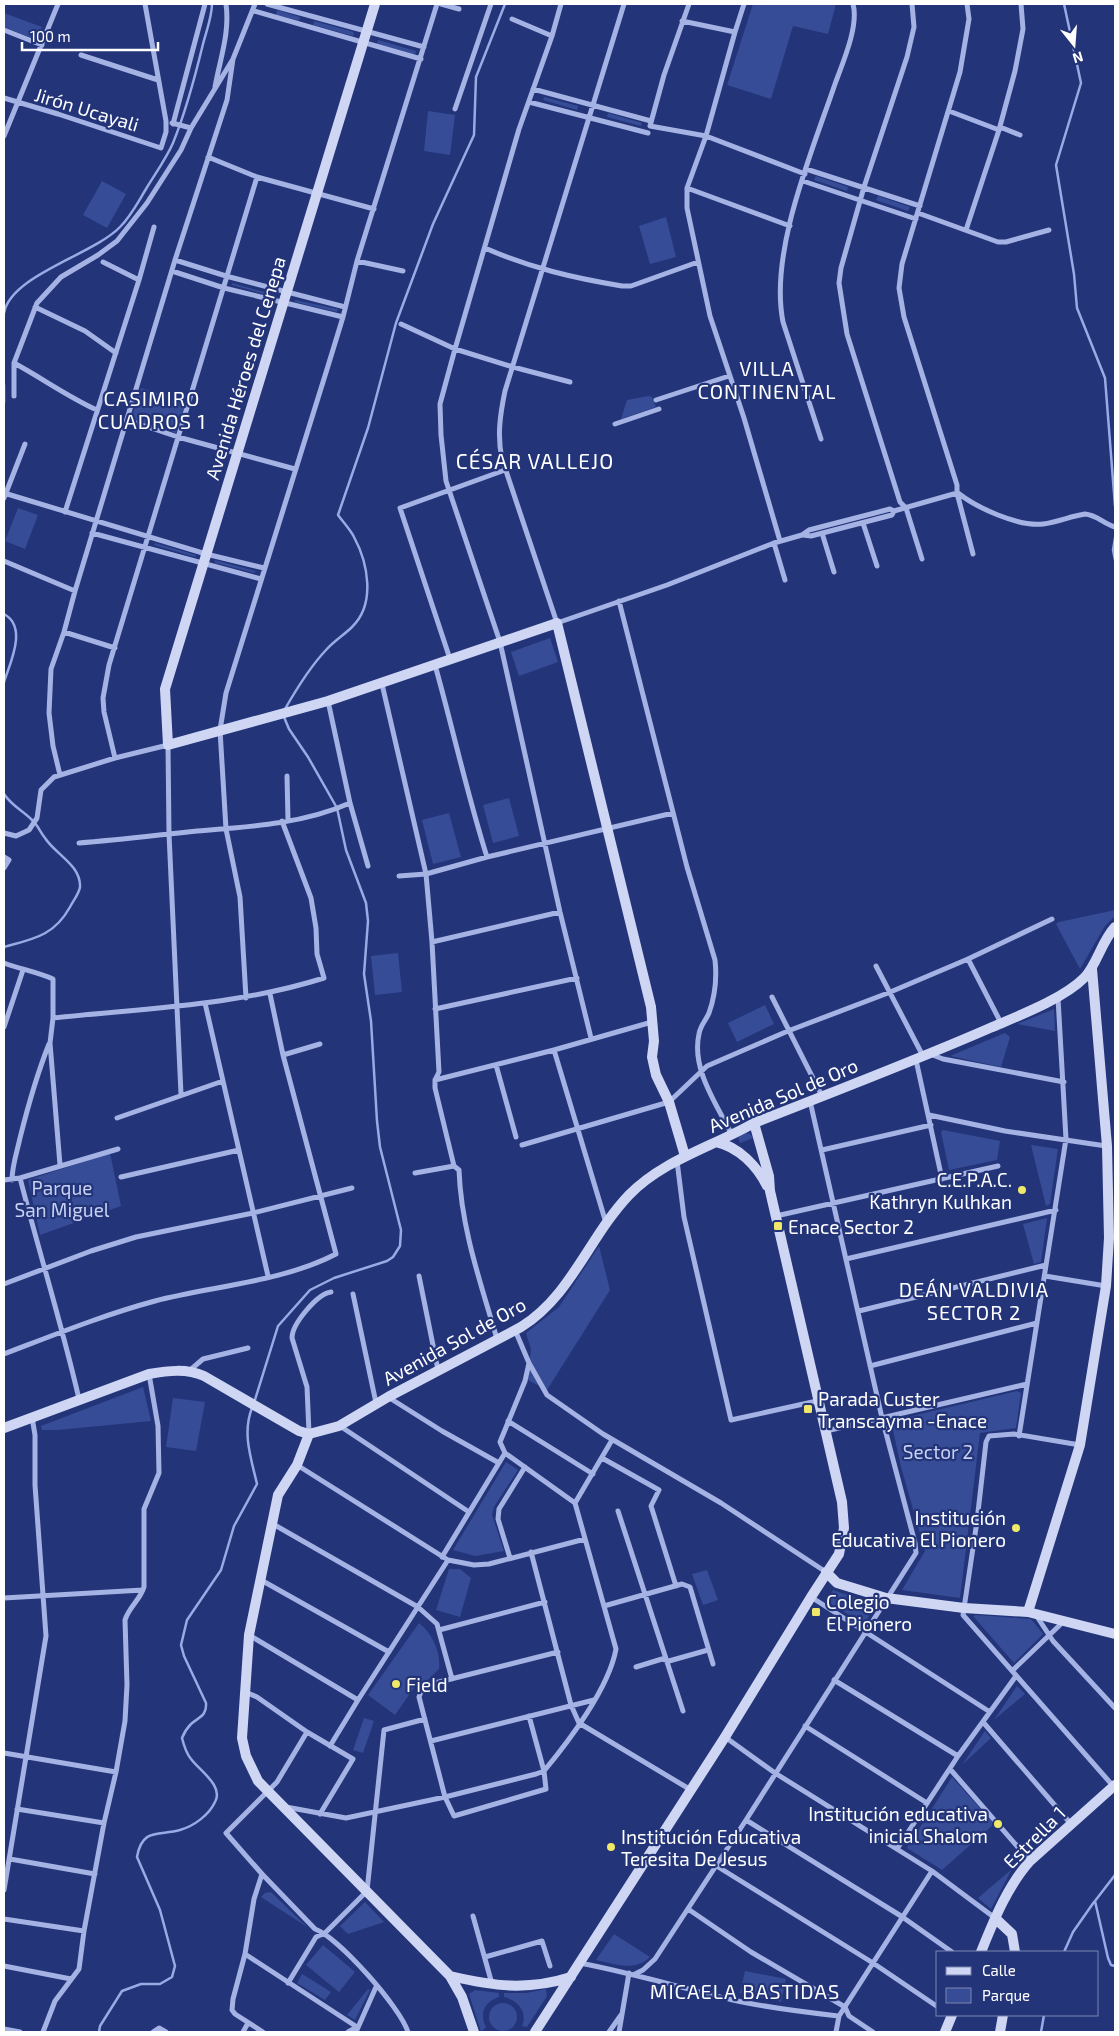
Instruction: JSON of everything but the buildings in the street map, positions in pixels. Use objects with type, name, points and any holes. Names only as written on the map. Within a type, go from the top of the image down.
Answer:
[{"type":"street","points":[[4,136],[58,4]]},
{"type":"street","points":[[145,4],[166,121],[191,128]]},
{"type":"street","points":[[174,124],[205,4]]},
{"type":"street","points":[[215,90],[218,68],[225,47],[227,29],[226,4]]},
{"type":"street","points":[[14,396],[14,362],[37,303],[61,277],[117,242],[147,203],[181,150],[191,128],[233,58],[254,11],[255,4]]},
{"type":"street","points":[[268,4],[424,47]]},
{"type":"street","name":"Avenida Héroes del Cenepa","points":[[168,745],[165,689],[375,4]]},
{"type":"street","points":[[246,998],[240,897],[226,829],[220,730],[226,693],[294,469],[343,317],[357,261],[424,47],[439,4],[459,9]]},
{"type":"street","points":[[455,109],[491,4]]},
{"type":"street","points":[[561,4],[552,36],[519,129],[440,404],[442,454],[449,490],[500,642],[544,844],[592,1038]]},
{"type":"street","points":[[624,4],[505,391],[499,426],[499,446],[557,623],[651,1007],[654,1041],[652,1057],[656,1075],[669,1102],[681,1158],[684,1217],[731,1420],[817,1401]]},
{"type":"street","points":[[651,124],[682,21],[689,4]]},
{"type":"street","points":[[744,4],[706,136],[687,188],[687,208],[710,316],[744,418],[780,541]]},
{"type":"street","points":[[821,439],[791,350],[779,304],[782,260],[806,171],[855,21],[853,4]]},
{"type":"street","points":[[912,4],[914,27],[907,57],[860,199],[841,268],[839,283],[842,312],[847,334],[900,502],[906,508],[922,559]]},
{"type":"street","points":[[967,4],[968,19],[965,47],[949,111],[902,264],[900,301],[935,420],[957,485],[957,492],[973,554]]},
{"type":"street","points":[[966,230],[999,129],[1021,45],[1023,29],[1021,4]]},
{"type":"street","points":[[254,11],[421,59]]},
{"type":"street","points":[[512,19],[552,36]]},
{"type":"street","points":[[682,21],[735,32]]},
{"type":"street","points":[[4,30],[42,45]]},
{"type":"street","points":[[81,55],[158,80]]},
{"type":"street","points":[[60,775],[53,746],[49,702],[51,669],[64,632],[74,591],[175,260],[228,100],[233,58]]},
{"type":"street","points":[[533,89],[593,105],[651,124],[706,136],[806,171],[864,187],[920,206]]},
{"type":"street","name":"Jirón Ucayali","points":[[4,98],[161,148],[166,132],[166,121]]},
{"type":"street","points":[[529,102],[648,133]]},
{"type":"street","points":[[949,111],[999,129],[1020,134]]},
{"type":"street","points":[[208,157],[257,177],[374,209]]},
{"type":"street","points":[[115,758],[104,712],[103,698],[115,648],[257,177]]},
{"type":"street","points":[[803,181],[966,230],[998,242],[1006,242],[1049,230]]},
{"type":"street","points":[[687,188],[790,226]]},
{"type":"street","points":[[65,512],[154,227]]},
{"type":"street","points":[[485,248],[506,258],[566,277],[622,286],[631,286],[698,262]]},
{"type":"street","points":[[175,260],[343,317]]},
{"type":"street","points":[[357,261],[403,271]]},
{"type":"street","points":[[103,262],[139,280]]},
{"type":"street","points":[[172,271],[224,288],[345,307]]},
{"type":"street","points":[[35,307],[85,331],[116,353]]},
{"type":"street","points":[[401,324],[455,349],[570,382]]},
{"type":"street","points":[[14,362],[49,382],[72,400],[97,410]]},
{"type":"street","points":[[656,400],[729,376]]},
{"type":"street","points":[[615,424],[659,409]]},
{"type":"street","points":[[127,420],[178,437],[294,469]]},
{"type":"street","points":[[25,444],[4,495],[148,537],[261,578]]},
{"type":"street","points":[[450,660],[400,511],[402,506],[506,470]]},
{"type":"street","points":[[4,833],[16,836],[30,830],[36,818],[41,790],[54,777],[115,758],[318,704],[382,684],[667,585],[774,543],[802,535],[809,530],[890,509],[894,511],[906,508],[957,492]]},
{"type":"street","points":[[957,492],[970,503],[1024,523],[1044,524],[1091,514],[1115,527]]},
{"type":"street","points":[[802,535],[811,536],[863,523],[892,515],[894,511]]},
{"type":"street","points":[[863,523],[877,566]]},
{"type":"street","points":[[92,533],[146,548],[264,568]]},
{"type":"street","points":[[822,533],[834,572]]},
{"type":"street","points":[[774,543],[784,580]]},
{"type":"street","points":[[4,561],[74,591]]},
{"type":"street","points":[[619,601],[672,813],[715,960],[717,974],[715,992],[709,1013],[699,1033],[698,1053],[701,1071],[733,1135]]},
{"type":"street","points":[[64,632],[115,648]]},
{"type":"street","points":[[435,665],[457,744],[469,799],[487,858]]},
{"type":"street","points":[[382,684],[426,874],[432,942],[439,1072],[435,1080],[435,1088],[454,1166],[459,1170],[463,1212],[478,1275],[497,1340]]},
{"type":"street","points":[[328,701],[350,803],[368,866]]},
{"type":"street","points":[[168,745],[169,834],[181,1094]]},
{"type":"street","points":[[53,1018],[176,1007],[246,998],[270,994],[324,978],[317,954],[316,928],[311,898],[285,821],[287,776]]},
{"type":"street","points":[[79,843],[226,829],[285,821],[318,815],[350,803]]},
{"type":"street","points":[[399,876],[426,874],[672,813]]},
{"type":"street","points":[[4,857],[9,860],[4,868]]},
{"type":"street","points":[[432,942],[560,912]]},
{"type":"street","points":[[522,1145],[669,1102],[707,1066],[788,1031],[888,993],[968,959],[1052,918]]},
{"type":"street","name":"Avenida Sol de Oro","points":[[309,1434],[339,1426],[388,1397],[497,1340],[536,1317],[556,1299],[616,1210],[640,1184],[653,1174],[681,1158],[733,1135],[754,1123],[923,1057],[1057,996],[1084,979],[1092,969],[1094,961],[1115,927]]},
{"type":"street","points":[[968,959],[1001,1023]]},
{"type":"street","points":[[4,963],[53,979],[53,1018],[50,1043],[60,1165]]},
{"type":"street","points":[[876,966],[888,993],[923,1057],[929,1115],[942,1179]]},
{"type":"street","points":[[1031,1612],[1080,1445],[1106,1286],[1109,1238],[1107,1146],[1092,969]]},
{"type":"street","points":[[4,1027],[23,970]]},
{"type":"street","points":[[435,1009],[577,978]]},
{"type":"street","points":[[4,1354],[63,1331],[156,1301],[304,1268],[336,1254],[283,1055],[270,994]]},
{"type":"street","points":[[1019,1436],[1066,1139],[1064,1082],[1057,996]]},
{"type":"street","points":[[772,997],[822,1096]]},
{"type":"street","points":[[205,1003],[268,1276]]},
{"type":"street","points":[[435,1080],[554,1050],[652,1021]]},
{"type":"street","points":[[12,1180],[12,1171],[26,1116],[41,1064],[50,1043]]},
{"type":"street","points":[[283,1055],[320,1044]]},
{"type":"street","points":[[554,1050],[606,1224]]},
{"type":"street","points":[[923,1057],[943,1059],[1064,1082]]},
{"type":"street","points":[[496,1065],[516,1137]]},
{"type":"street","points":[[117,1118],[181,1094],[223,1081]]},
{"type":"street","points":[[632,1974],[643,1970],[655,1959],[914,1557],[916,1550],[882,1418],[810,1100]]},
{"type":"street","points":[[929,1115],[1006,1131],[1107,1146]]},
{"type":"street","points":[[535,2032],[725,1737],[811,1596],[839,1554],[844,1528],[842,1502],[817,1401],[770,1192],[769,1176],[754,1123]]},
{"type":"street","points":[[822,1150],[931,1125]]},
{"type":"street","points":[[716,1142],[731,1147],[751,1162],[770,1192]]},
{"type":"street","points":[[4,1180],[20,1178],[118,1149]]},
{"type":"street","points":[[121,1177],[239,1150]]},
{"type":"street","points":[[415,1173],[454,1166]]},
{"type":"street","points":[[776,1216],[998,1166]]},
{"type":"street","points":[[20,1178],[44,1270],[63,1331],[79,1399]]},
{"type":"street","points":[[4,1284],[91,1251],[136,1237],[205,1221],[254,1213],[352,1188]]},
{"type":"street","points":[[846,1259],[1056,1210]]},
{"type":"street","points":[[859,1311],[1046,1265]]},
{"type":"street","points":[[419,1276],[438,1370]]},
{"type":"street","points":[[1045,1276],[1106,1286]]},
{"type":"street","points":[[331,1292],[322,1294],[299,1320],[292,1332],[292,1338],[307,1387],[309,1434],[297,1465],[278,1495],[260,1580],[249,1635],[243,1747],[254,1773],[268,1790],[450,1976],[462,1997],[474,2032]]},
{"type":"street","points":[[353,1294],[376,1404]]},
{"type":"street","points":[[870,1366],[1037,1323]]},
{"type":"street","points":[[515,1330],[529,1363],[548,1395],[612,1440],[722,1503],[826,1572],[837,1583],[886,1598],[964,1608],[1031,1612],[1115,1634]]},
{"type":"street","points":[[188,1372],[203,1359],[248,1348]]},
{"type":"street","points":[[283,1806],[346,1818],[445,1797],[544,1770],[584,1719],[614,1662],[616,1649],[575,1503],[505,1453],[500,1442],[525,1381],[529,1363]]},
{"type":"street","points":[[4,1428],[149,1374],[171,1371],[197,1373],[292,1428],[309,1434]]},
{"type":"street","points":[[43,2032],[55,2001],[79,1969],[104,1823],[125,1721],[127,1685],[125,1620],[128,1612],[141,1596],[143,1590],[144,1509],[159,1473],[158,1426],[149,1374]]},
{"type":"street","points":[[825,1431],[1027,1384]]},
{"type":"street","points":[[388,1397],[442,1431],[499,1463]]},
{"type":"street","points":[[4,1890],[46,1636],[35,1485],[35,1435],[32,1417]]},
{"type":"street","points":[[508,1421],[593,1474]]},
{"type":"street","points":[[339,1426],[470,1512]]},
{"type":"street","points":[[1080,1445],[1019,1436],[996,1434],[989,1436],[986,1442],[963,1615],[1114,1786]]},
{"type":"street","points":[[575,1503],[612,1440]]},
{"type":"street","points":[[442,1557],[505,1453]]},
{"type":"street","points":[[602,1458],[659,1490],[651,1506],[676,1586]]},
{"type":"street","points":[[297,1465],[448,1560],[474,1565],[489,1564],[585,1539]]},
{"type":"street","points":[[510,1558],[498,1519],[499,1509],[525,1467]]},
{"type":"street","points":[[618,1511],[683,1711]]},
{"type":"street","points":[[273,1524],[418,1607],[431,1618],[439,1630],[452,1679]]},
{"type":"street","points":[[531,1552],[571,1705],[579,1723],[691,1790]]},
{"type":"street","points":[[330,1746],[448,1560]]},
{"type":"street","points":[[260,1580],[389,1652]]},
{"type":"street","points":[[604,1606],[682,1584],[690,1587],[713,1664]]},
{"type":"street","points":[[4,1598],[143,1590]]},
{"type":"street","points":[[811,1596],[990,1712]]},
{"type":"street","points":[[439,1630],[544,1602]]},
{"type":"street","points":[[1031,1612],[1051,1635],[1053,1641],[1115,1708]]},
{"type":"street","points":[[897,1849],[958,1756],[984,1722],[1014,1673],[1065,1620]]},
{"type":"street","points":[[249,1635],[358,1700]]},
{"type":"street","points":[[636,1667],[708,1650]]},
{"type":"street","points":[[529,1716],[544,1770],[546,1790],[454,1816],[445,1797],[419,1697],[423,1688],[558,1652]]},
{"type":"street","points":[[834,1680],[958,1756]]},
{"type":"street","points":[[245,1692],[257,1697],[307,1732],[353,1759],[320,1814]]},
{"type":"street","points":[[431,1741],[594,1700]]},
{"type":"street","points":[[288,1983],[316,1937],[325,1933],[367,1891],[384,1730],[426,1719]]},
{"type":"street","points":[[984,1722],[1071,1824]]},
{"type":"street","points":[[805,1726],[927,1803]]},
{"type":"street","points":[[307,1732],[277,1782],[226,1833],[315,1929],[325,1933],[363,1970],[399,2012],[408,2032]]},
{"type":"street","points":[[725,1737],[775,1773],[932,1871],[995,1918],[1012,1934],[1015,1951]]},
{"type":"street","points":[[4,1752],[116,1772]]},
{"type":"street","points":[[950,1769],[1030,1860]]},
{"type":"street","name":"Estrella 1","points":[[981,1951],[995,1918],[1014,1881],[1030,1860],[1114,1786]]},
{"type":"street","points":[[17,1809],[104,1823]]},
{"type":"street","points":[[746,1820],[902,1916],[951,1951]]},
{"type":"street","points":[[10,1859],[95,1874]]},
{"type":"street","points":[[715,1865],[873,1963],[936,2006]]},
{"type":"street","points":[[836,2032],[839,2016],[932,1871]]},
{"type":"street","points":[[262,1874],[254,1899],[245,1954],[232,2005],[234,2014],[263,2032]]},
{"type":"street","points":[[688,1909],[750,1952],[845,2007],[849,2016],[873,2032]]},
{"type":"street","points":[[473,1916],[492,1985]]},
{"type":"street","points":[[4,1919],[84,1931]]},
{"type":"street","points":[[485,1957],[542,1941],[550,1966]]},
{"type":"street","points":[[245,1954],[356,2029]]},
{"type":"street","points":[[580,1963],[734,2000],[839,2016]]},
{"type":"street","points":[[4,1966],[71,1979]]},
{"type":"street","points":[[619,2032],[632,1974]]},
{"type":"street","points":[[450,1976],[492,1985],[517,1987],[552,1983],[571,1976]]},
{"type":"street","points":[[348,2032],[356,2029],[376,1987]]},
{"type":"street","points":[[609,2032],[623,2013]]},
{"type":"street","points":[[945,2032],[951,2016]]},
{"type":"street","points":[[1000,2032],[1003,2016]]},
{"type":"street","points":[[243,2032],[248,2023]]},
{"type":"street","points":[[153,2032],[160,2028],[166,2032]]},
{"type":"street","points":[[4,2029],[20,2032]]},
{"type":"green space","points":[[753,4],[836,4],[828,34],[793,26],[771,99],[727,85]]},
{"type":"green space","points":[[277,10],[300,17],[299,21],[276,15]]},
{"type":"green space","points":[[4,13],[42,27],[37,40],[4,27]]},
{"type":"green space","points":[[314,21],[354,32],[353,36],[313,25]]},
{"type":"green space","points":[[378,40],[416,51],[415,55],[377,44]]},
{"type":"green space","points":[[544,97],[578,106],[577,110],[543,100]]},
{"type":"green space","points":[[428,111],[455,115],[450,155],[424,151]]},
{"type":"green space","points":[[608,113],[642,123],[641,126],[607,117]]},
{"type":"green space","points":[[816,176],[848,187],[847,191],[814,180]]},
{"type":"green space","points":[[102,181],[126,194],[107,228],[83,215]]},
{"type":"green space","points":[[878,196],[910,207],[908,211],[876,200]]},
{"type":"green space","points":[[666,217],[676,257],[650,264],[639,226]]},
{"type":"green space","points":[[232,283],[275,295],[274,297],[232,285]]},
{"type":"green space","points":[[295,300],[338,309],[337,312],[295,302]]},
{"type":"green space","points":[[141,388],[186,402],[176,433],[131,419]]},
{"type":"green space","points":[[652,397],[656,407],[621,419],[627,400]]},
{"type":"green space","points":[[18,508],[38,515],[25,549],[5,541]]},
{"type":"green space","points":[[155,543],[196,555],[195,557],[154,545]]},
{"type":"green space","points":[[215,560],[255,571],[255,573],[215,563]]},
{"type":"green space","points":[[550,638],[558,662],[519,676],[511,652]]},
{"type":"green space","points":[[509,798],[519,836],[493,843],[483,805]]},
{"type":"green space","points":[[449,813],[461,857],[433,864],[422,820]]},
{"type":"green space","points":[[1115,910],[1115,916],[1105,926],[1080,969],[1056,924]]},
{"type":"green space","points":[[398,953],[402,992],[375,995],[371,956]]},
{"type":"green space","points":[[765,1005],[774,1024],[737,1042],[728,1023]]},
{"type":"green space","points":[[1054,1009],[1055,1031],[1017,1024]]},
{"type":"green space","points":[[1005,1033],[1010,1037],[1001,1067],[950,1056]]},
{"type":"green space","points":[[943,1130],[1000,1141],[997,1160],[949,1170],[941,1132]]},
{"type":"green space","points":[[745,1133],[750,1134],[753,1138],[740,1143],[738,1137]]},
{"type":"green space","points":[[1031,1145],[1058,1149],[1050,1204],[1046,1206]]},
{"type":"green space","name":"Parque San Miguel","points":[[110,1153],[121,1206],[40,1235],[28,1180]]},
{"type":"green space","points":[[1047,1218],[1041,1262],[1034,1264],[1023,1224]]},
{"type":"green space","points":[[599,1246],[610,1290],[547,1390],[528,1380],[531,1349],[526,1333],[559,1307]]},
{"type":"green space","points":[[143,1387],[151,1421],[42,1430],[41,1426]]},
{"type":"green space","name":"Sector 2","points":[[1017,1391],[1021,1393],[1016,1428],[980,1433],[960,1598],[902,1590],[925,1551],[901,1467],[891,1421]]},
{"type":"green space","points":[[173,1398],[205,1402],[196,1451],[166,1447]]},
{"type":"green space","points":[[506,1462],[518,1470],[494,1507],[492,1515],[504,1551],[475,1556],[453,1550]]},
{"type":"green space","points":[[449,1569],[460,1569],[471,1578],[460,1617],[436,1610]]},
{"type":"green space","points":[[707,1570],[718,1600],[703,1605],[692,1574]]},
{"type":"green space","points":[[833,1590],[874,1604],[875,1607],[864,1624],[826,1601]]},
{"type":"green space","points":[[973,1616],[1031,1619],[1043,1634],[1014,1663]]},
{"type":"green space","points":[[419,1623],[435,1643],[439,1656],[439,1669],[424,1684],[416,1685],[395,1715],[368,1695]]},
{"type":"green space","points":[[1017,1686],[1025,1694],[994,1720]]},
{"type":"green space","points":[[364,1718],[374,1721],[363,1753],[353,1750]]},
{"type":"green space","points":[[985,1731],[991,1738],[962,1765]]},
{"type":"green space","points":[[952,1777],[994,1824],[942,1870],[907,1848]]},
{"type":"green space","points":[[1012,1869],[991,1909],[978,1898]]},
{"type":"green space","points":[[270,1892],[307,1927],[261,1897],[265,1893]]},
{"type":"green space","points":[[365,1902],[384,1922],[348,1934],[340,1926]]},
{"type":"green space","points":[[614,1934],[650,1957],[644,1962],[631,1966],[596,1960]]},
{"type":"green space","points":[[323,1945],[355,1972],[339,1992],[306,1965]]},
{"type":"green space","points":[[745,1971],[786,1979],[781,2002],[740,1993]]},
{"type":"green space","points":[[302,1974],[331,1992],[325,2000],[297,1983]]},
{"type":"green space","points":[[368,1989],[370,1990],[355,2020],[347,2015]]},
{"type":"green space","points":[[546,1989],[547,1996],[527,2027],[522,2026],[524,2016],[520,2007],[509,1998],[504,1997],[504,1993],[526,1993]]},
{"type":"green space","points":[[475,1990],[499,1993],[499,1997],[486,2005],[484,2009],[483,2018],[486,2027],[481,2032],[469,1994]]},
{"type":"green space","points":[[503,2003],[513,2007],[517,2017],[513,2027],[503,2031],[493,2027],[489,2017],[493,2007]]},
{"type":"waterway","points":[[4,313],[10,300],[21,287],[54,266],[108,237],[131,214],[167,155],[178,131],[210,19],[212,4]]},
{"type":"waterway","points":[[285,709],[314,664],[360,618],[364,607],[367,583],[363,559],[352,534],[338,515],[368,428],[396,323],[433,224],[474,135],[476,77],[505,4]]},
{"type":"waterway","points":[[1064,4],[1081,83],[1056,165],[1074,274],[1077,308],[1105,378],[1115,506]]},
{"type":"waterway","points":[[4,385],[4,402]]},
{"type":"waterway","points":[[1115,538],[1113,550],[1115,560]]},
{"type":"waterway","points":[[4,614],[15,627],[16,636],[13,656],[4,682]]},
{"type":"waterway","points":[[254,1403],[278,1326],[310,1290],[334,1278],[387,1261],[393,1257],[400,1246],[401,1230],[380,1147],[377,1121],[371,1021],[364,974],[368,921],[366,903],[346,850],[337,808],[308,757],[289,729],[284,717]]},
{"type":"waterway","points":[[4,794],[10,802],[34,822],[49,844],[72,866],[79,879],[80,887],[64,917],[50,930],[42,935],[4,947]]},
{"type":"waterway","points":[[99,2032],[100,2026],[122,1991],[141,1984],[160,1984],[172,1977],[175,1966],[160,1910],[137,1857],[139,1847],[143,1841],[153,1834],[173,1832],[196,1823],[209,1811],[217,1796],[210,1779],[195,1764],[184,1747],[182,1738],[190,1726],[204,1714],[206,1703],[184,1656],[181,1645],[187,1620],[221,1570],[234,1526],[257,1484],[250,1455],[248,1436],[249,1417],[252,1408]]},
{"type":"waterway","points":[[1115,1875],[1095,1901],[1108,1958],[1111,1965],[1115,1966]]},
{"type":"waterway","points":[[1064,1951],[1073,1932],[1094,1902]]},
{"type":"waterway","points":[[1041,2032],[1044,2016]]},
{"type":"place","name":"C.E.P.A.C. Kathryn Kulhkan","points":[[1022,1190]]},
{"type":"place","name":"Enace Sector 2","points":[[778,1226]]},
{"type":"place","name":"Parada Custer Transcayma -Enace","points":[[808,1409]]},
{"type":"place","name":"Institución Educativa El Pionero","points":[[1016,1528]]},
{"type":"place","name":"Colegio El Pionero","points":[[816,1612]]},
{"type":"place","name":"Field","points":[[396,1684]]},
{"type":"place","name":"Institución educativa inicial Shalom","points":[[998,1824]]},
{"type":"place","name":"Institución Educativa Teresita De Jesus","points":[[611,1847]]},
{"type":"district","name":"VILLA CONTINENTAL","points":[[767,380]]},
{"type":"district","name":"CASIMIRO CUADROS 1","points":[[152,410]]},
{"type":"district","name":"CÉSAR VALLEJO","points":[[535,460]]},
{"type":"district","name":"DEÁN VALDIVIA SECTOR 2","points":[[974,1300]]},
{"type":"district","name":"MICAELA BASTIDAS","points":[[745,1991]]}]
